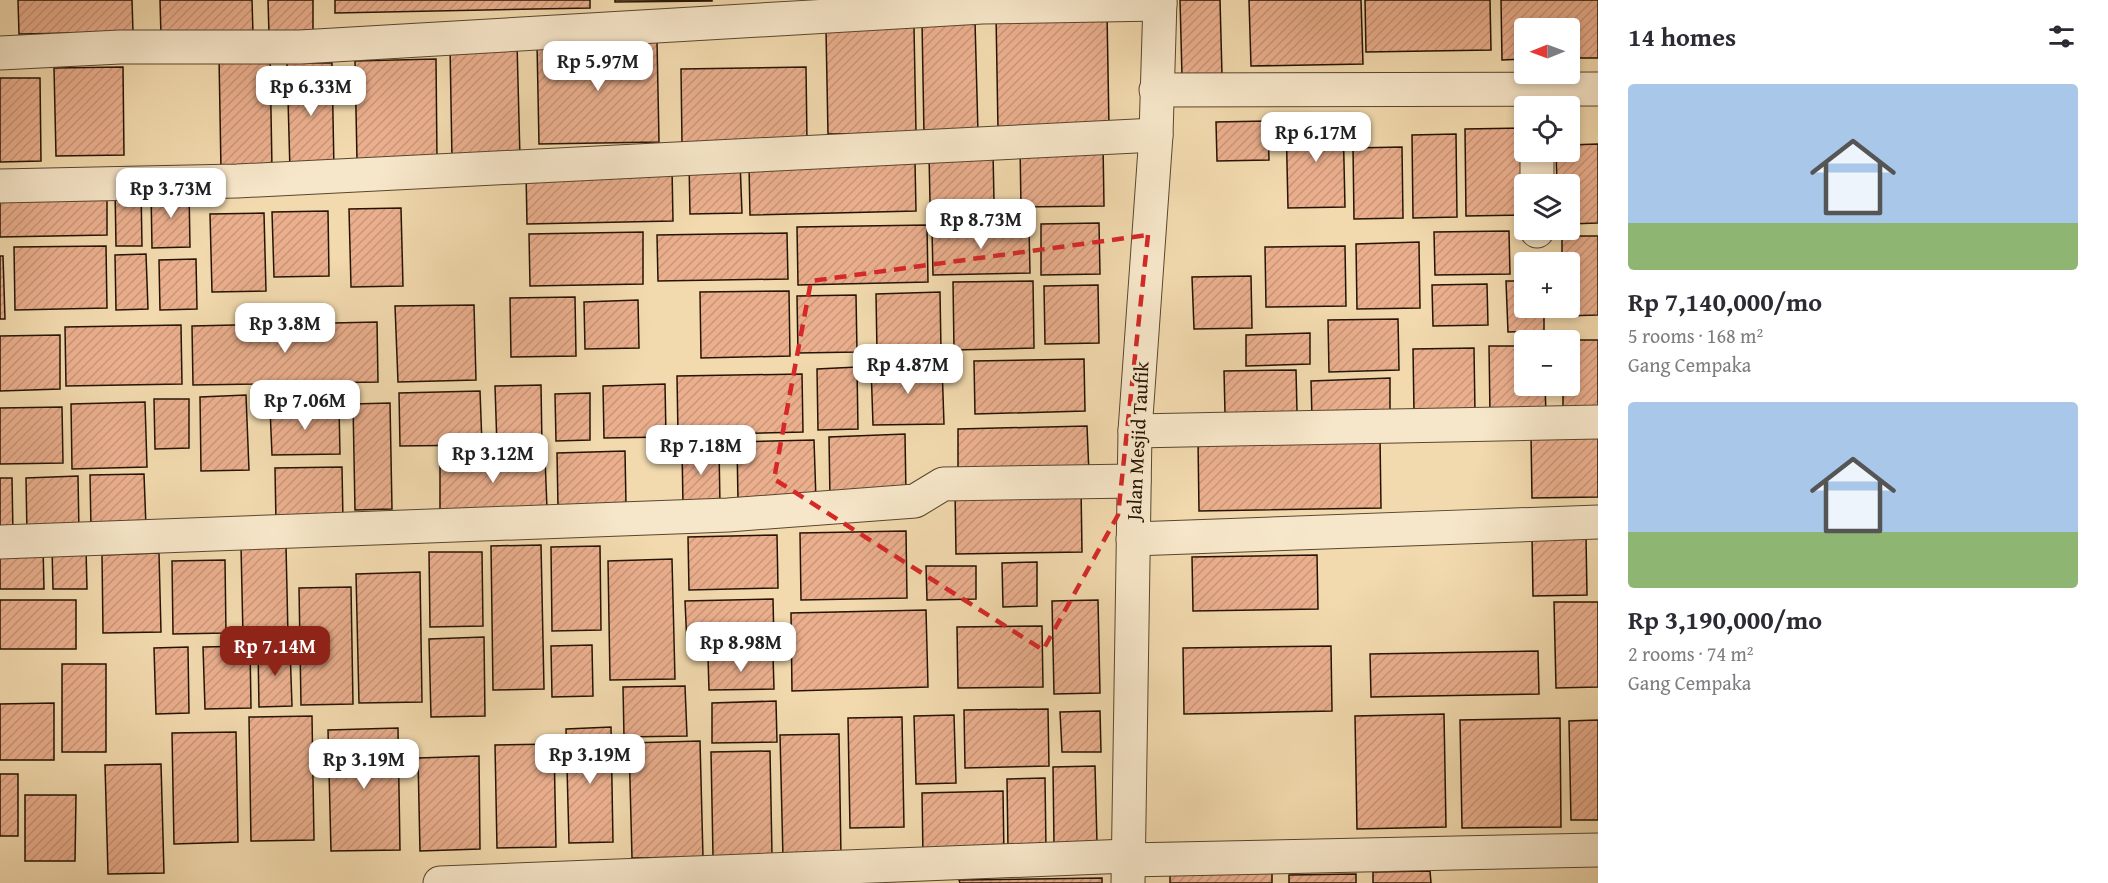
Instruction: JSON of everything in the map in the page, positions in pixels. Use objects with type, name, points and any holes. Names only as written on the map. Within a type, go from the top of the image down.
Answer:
[{"type":"street","points":[[0,53],[120,47],[300,46],[970,7],[1160,2]]},
{"type":"street","name":"Jalan Mesjid Taufik","points":[[1128,866],[1135,431],[1156,135],[1160,2]]},
{"type":"street","points":[[1551,96],[1598,89]]},
{"type":"street","points":[[1156,90],[1514,98]]},
{"type":"street","points":[[0,186],[237,182],[1156,135]]},
{"type":"street","points":[[1135,431],[1598,422]]},
{"type":"street","points":[[0,542],[728,515],[915,501],[943,484],[1134,481]]},
{"type":"street","points":[[1133,539],[1598,522]]},
{"type":"street","points":[[440,883],[1128,866],[1598,850]]},
{"type":"highlighted area","points":[[1148,235],[1118,515],[1043,650],[774,479],[811,281]]},
{"type":"building","points":[[18,0],[132,0],[133,32],[19,34]]},
{"type":"building","points":[[160,0],[252,0],[253,34],[161,36]]},
{"type":"building","points":[[268,0],[313,0],[313,33],[269,34]]},
{"type":"building","points":[[335,0],[590,0],[590,8],[335,13]]},
{"type":"building","points":[[615,0],[712,0],[712,1],[615,2]]},
{"type":"building","points":[[1180,0],[1220,0],[1222,75],[1182,76]]},
{"type":"building","points":[[1249,0],[1361,0],[1363,64],[1251,66]]},
{"type":"building","points":[[1365,0],[1490,0],[1491,50],[1366,52]]},
{"type":"building","points":[[1501,0],[1598,0],[1598,58],[1580,58],[1580,18],[1514,18],[1514,59],[1502,60]]},
{"type":"building","points":[[1107,12],[1109,128],[998,130],[996,14]]},
{"type":"building","points":[[975,21],[978,133],[924,135],[922,22]]},
{"type":"building","points":[[914,27],[916,133],[828,134],[826,30]]},
{"type":"building","points":[[657,41],[659,142],[539,144],[537,43]]},
{"type":"building","points":[[517,43],[520,158],[452,160],[450,45]]},
{"type":"building","points":[[270,55],[272,169],[221,170],[219,56]]},
{"type":"building","points":[[436,59],[437,158],[357,160],[355,61]]},
{"type":"building","points":[[287,63],[332,63],[334,170],[290,171]]},
{"type":"building","points":[[123,67],[124,155],[56,156],[54,68]]},
{"type":"building","points":[[806,67],[807,142],[682,144],[681,69]]},
{"type":"building","points":[[0,78],[40,78],[41,161],[0,162]]},
{"type":"building","points":[[1343,118],[1345,207],[1288,208],[1286,119]]},
{"type":"building","points":[[1268,121],[1269,160],[1217,161],[1216,122]]},
{"type":"building","points":[[1514,128],[1514,162],[1524,162],[1524,174],[1514,174],[1514,215],[1466,216],[1465,129]]},
{"type":"building","points":[[1456,134],[1457,217],[1413,218],[1412,135]]},
{"type":"building","points":[[1103,144],[1104,206],[1021,207],[1020,145]]},
{"type":"building","points":[[1598,144],[1598,223],[1580,224],[1580,174],[1557,174],[1556,162],[1580,162],[1580,145]]},
{"type":"building","points":[[1402,147],[1403,218],[1354,219],[1353,148]]},
{"type":"building","points":[[993,152],[994,201],[930,202],[929,154]]},
{"type":"building","points":[[689,161],[740,161],[742,213],[690,214]]},
{"type":"building","points":[[915,161],[916,211],[750,215],[749,165]]},
{"type":"building","points":[[672,168],[673,221],[527,224],[526,171]]},
{"type":"building","points":[[107,186],[107,235],[0,237],[0,188]]},
{"type":"building","points":[[115,188],[141,188],[142,246],[116,246]]},
{"type":"building","points":[[189,189],[190,247],[152,248],[151,191]]},
{"type":"building","points":[[401,208],[403,286],[351,287],[349,209]]},
{"type":"building","points":[[328,211],[329,276],[274,277],[272,212]]},
{"type":"building","points":[[264,213],[266,291],[212,292],[210,214]]},
{"type":"building","points":[[1099,223],[1100,274],[1041,275],[1041,224]]},
{"type":"building","points":[[927,225],[928,282],[798,285],[797,227]]},
{"type":"building","points":[[1029,226],[1030,273],[933,275],[932,228]]},
{"type":"building","points":[[1509,231],[1510,274],[1435,275],[1434,232]]},
{"type":"building","points":[[643,232],[643,284],[530,286],[529,234]]},
{"type":"building","points":[[787,233],[788,279],[658,281],[657,235]]},
{"type":"building","points":[[1580,236],[1598,236],[1598,315],[1580,316],[1580,252],[1562,252],[1562,240],[1580,240]]},
{"type":"building","points":[[1419,242],[1420,308],[1357,309],[1356,244]]},
{"type":"building","points":[[106,246],[107,308],[15,310],[14,247]]},
{"type":"building","points":[[1345,246],[1346,306],[1266,307],[1265,247]]},
{"type":"building","points":[[146,254],[148,309],[116,310],[115,255]]},
{"type":"building","points":[[0,256],[3,256],[5,319],[0,319]]},
{"type":"building","points":[[196,259],[197,309],[160,310],[159,260]]},
{"type":"building","points":[[1251,276],[1252,328],[1194,329],[1192,277]]},
{"type":"building","points":[[1033,281],[1034,348],[954,350],[953,282]]},
{"type":"building","points":[[1506,281],[1514,281],[1514,318],[1544,318],[1544,330],[1508,332]]},
{"type":"building","points":[[1487,284],[1488,325],[1433,326],[1432,285]]},
{"type":"building","points":[[1098,285],[1099,343],[1045,344],[1044,286]]},
{"type":"building","points":[[789,291],[790,356],[701,358],[700,292]]},
{"type":"building","points":[[940,292],[941,351],[877,352],[876,294]]},
{"type":"building","points":[[856,295],[857,352],[798,353],[797,296]]},
{"type":"building","points":[[575,297],[576,356],[511,357],[510,298]]},
{"type":"building","points":[[638,300],[639,348],[585,349],[584,302]]},
{"type":"building","points":[[474,305],[476,380],[398,382],[395,306]]},
{"type":"building","points":[[1398,319],[1399,370],[1329,372],[1328,320]]},
{"type":"building","points":[[377,322],[378,382],[193,385],[192,326]]},
{"type":"building","points":[[181,325],[182,384],[66,386],[65,327]]},
{"type":"building","points":[[1310,333],[1310,364],[1246,366],[1246,335]]},
{"type":"building","points":[[60,335],[60,389],[0,391],[0,336]]},
{"type":"building","points":[[1580,340],[1598,340],[1598,414],[1563,415],[1563,396],[1580,396]]},
{"type":"building","points":[[1489,346],[1514,346],[1514,396],[1545,396],[1546,414],[1490,415]]},
{"type":"building","points":[[1474,348],[1475,412],[1414,413],[1413,349]]},
{"type":"building","points":[[1084,359],[1085,411],[975,414],[974,361]]},
{"type":"building","points":[[942,365],[944,424],[873,425],[871,366]]},
{"type":"building","points":[[857,367],[858,429],[818,430],[817,369]]},
{"type":"building","points":[[1296,370],[1297,412],[1225,413],[1224,371]]},
{"type":"building","points":[[802,374],[803,432],[678,435],[677,376]]},
{"type":"building","points":[[1390,378],[1390,417],[1312,418],[1311,381]]},
{"type":"building","points":[[665,384],[666,437],[604,438],[603,386]]},
{"type":"building","points":[[541,385],[542,446],[497,447],[495,386]]},
{"type":"building","points":[[480,391],[482,445],[400,446],[399,393]]},
{"type":"building","points":[[590,393],[590,440],[556,441],[555,394]]},
{"type":"building","points":[[246,395],[249,470],[201,471],[200,397]]},
{"type":"building","points":[[154,399],[189,399],[189,448],[155,449]]},
{"type":"building","points":[[145,402],[147,467],[72,469],[71,404]]},
{"type":"building","points":[[390,403],[392,509],[355,510],[353,404]]},
{"type":"building","points":[[339,406],[340,454],[272,455],[270,408]]},
{"type":"building","points":[[62,407],[63,463],[0,464],[0,408]]},
{"type":"building","points":[[1087,426],[1089,474],[958,477],[958,429]]},
{"type":"building","points":[[905,434],[906,496],[830,499],[829,437]]},
{"type":"building","points":[[1598,434],[1598,497],[1532,498],[1531,436]]},
{"type":"building","points":[[1380,437],[1381,508],[1199,511],[1198,440]]},
{"type":"building","points":[[814,440],[816,500],[738,501],[737,442]]},
{"type":"building","points":[[682,447],[719,447],[720,505],[683,506]]},
{"type":"building","points":[[625,451],[626,505],[558,507],[557,453]]},
{"type":"building","points":[[545,457],[547,509],[440,511],[440,458]]},
{"type":"building","points":[[342,467],[343,522],[276,524],[275,468]]},
{"type":"building","points":[[144,474],[146,527],[91,529],[90,475]]},
{"type":"building","points":[[78,476],[79,534],[27,535],[26,478]]},
{"type":"building","points":[[0,478],[12,478],[13,534],[0,534]]},
{"type":"building","points":[[1081,487],[1082,552],[956,554],[955,490]]},
{"type":"building","points":[[906,531],[907,598],[801,600],[800,533]]},
{"type":"building","points":[[777,535],[778,588],[689,590],[688,537]]},
{"type":"building","points":[[1586,536],[1587,595],[1533,596],[1532,537]]},
{"type":"building","points":[[286,545],[288,636],[243,637],[241,546]]},
{"type":"building","points":[[541,545],[544,689],[493,690],[491,546]]},
{"type":"building","points":[[43,546],[44,589],[0,589],[0,547]]},
{"type":"building","points":[[600,546],[601,630],[552,631],[551,547]]},
{"type":"building","points":[[52,548],[86,548],[87,589],[53,589]]},
{"type":"building","points":[[429,552],[482,552],[483,626],[430,627]]},
{"type":"building","points":[[159,553],[161,632],[103,633],[102,555]]},
{"type":"building","points":[[1317,555],[1318,609],[1193,611],[1192,557]]},
{"type":"building","points":[[672,559],[675,679],[610,680],[608,561]]},
{"type":"building","points":[[225,560],[226,633],[173,634],[172,561]]},
{"type":"building","points":[[1037,562],[1037,606],[1003,607],[1002,563]]},
{"type":"building","points":[[926,566],[976,566],[976,599],[927,600]]},
{"type":"building","points":[[420,572],[422,702],[359,703],[356,574]]},
{"type":"building","points":[[351,587],[353,704],[301,705],[299,588]]},
{"type":"building","points":[[773,599],[774,643],[687,645],[685,601]]},
{"type":"building","points":[[0,600],[76,600],[76,649],[0,649]]},
{"type":"building","points":[[1098,600],[1100,693],[1054,694],[1052,601]]},
{"type":"building","points":[[1554,602],[1598,602],[1598,687],[1556,688]]},
{"type":"building","points":[[926,610],[928,687],[792,691],[791,613]]},
{"type":"building","points":[[1042,626],[1043,687],[958,688],[957,627]]},
{"type":"building","points":[[484,637],[485,716],[431,717],[429,639]]},
{"type":"building","points":[[592,645],[593,696],[552,697],[551,646]]},
{"type":"building","points":[[250,646],[251,708],[205,709],[203,647]]},
{"type":"building","points":[[1331,646],[1332,711],[1184,714],[1183,648]]},
{"type":"building","points":[[188,647],[189,713],[156,714],[154,648]]},
{"type":"building","points":[[258,648],[290,648],[292,706],[259,707]]},
{"type":"building","points":[[1538,651],[1539,694],[1371,697],[1370,654]]},
{"type":"building","points":[[773,655],[774,689],[709,690],[708,657]]},
{"type":"building","points":[[62,664],[106,664],[106,752],[62,752]]},
{"type":"building","points":[[685,686],[687,736],[624,737],[623,687]]},
{"type":"building","points":[[776,701],[777,742],[712,743],[712,703]]},
{"type":"building","points":[[54,703],[54,760],[0,760],[0,704]]},
{"type":"building","points":[[1048,709],[1049,766],[965,768],[964,710]]},
{"type":"building","points":[[1100,711],[1101,752],[1062,752],[1060,712]]},
{"type":"building","points":[[1444,714],[1446,827],[1357,829],[1355,716]]},
{"type":"building","points":[[954,715],[956,783],[916,784],[914,716]]},
{"type":"building","points":[[312,716],[314,840],[251,841],[249,717]]},
{"type":"building","points":[[902,717],[904,827],[850,828],[848,718]]},
{"type":"building","points":[[1560,718],[1561,827],[1462,828],[1460,720]]},
{"type":"building","points":[[1598,720],[1598,820],[1571,820],[1569,721]]},
{"type":"building","points":[[611,727],[613,842],[569,843],[566,729]]},
{"type":"building","points":[[398,728],[400,850],[331,851],[328,730]]},
{"type":"building","points":[[236,732],[238,842],[174,844],[172,733]]},
{"type":"building","points":[[839,734],[841,857],[783,859],[780,735]]},
{"type":"building","points":[[700,741],[703,857],[632,858],[629,743]]},
{"type":"building","points":[[554,744],[556,847],[497,848],[495,745]]},
{"type":"building","points":[[770,751],[772,855],[713,856],[711,752]]},
{"type":"building","points":[[479,756],[480,849],[420,851],[418,758]]},
{"type":"building","points":[[161,764],[164,873],[108,874],[105,765]]},
{"type":"building","points":[[1095,766],[1097,843],[1054,845],[1053,767]]},
{"type":"building","points":[[0,774],[18,774],[18,836],[0,836]]},
{"type":"building","points":[[1045,778],[1046,849],[1008,849],[1007,779]]},
{"type":"building","points":[[1003,791],[1004,857],[923,858],[922,793]]},
{"type":"building","points":[[25,795],[76,795],[75,861],[25,861]]},
{"type":"building","points":[[1272,870],[1272,883],[1170,883],[1170,872]]},
{"type":"building","points":[[1430,871],[1431,883],[1373,883],[1373,872]]},
{"type":"building","points":[[1356,874],[1356,883],[1289,883],[1289,875]]},
{"type":"building","points":[[1102,878],[1102,883],[960,883],[959,880]]}]
